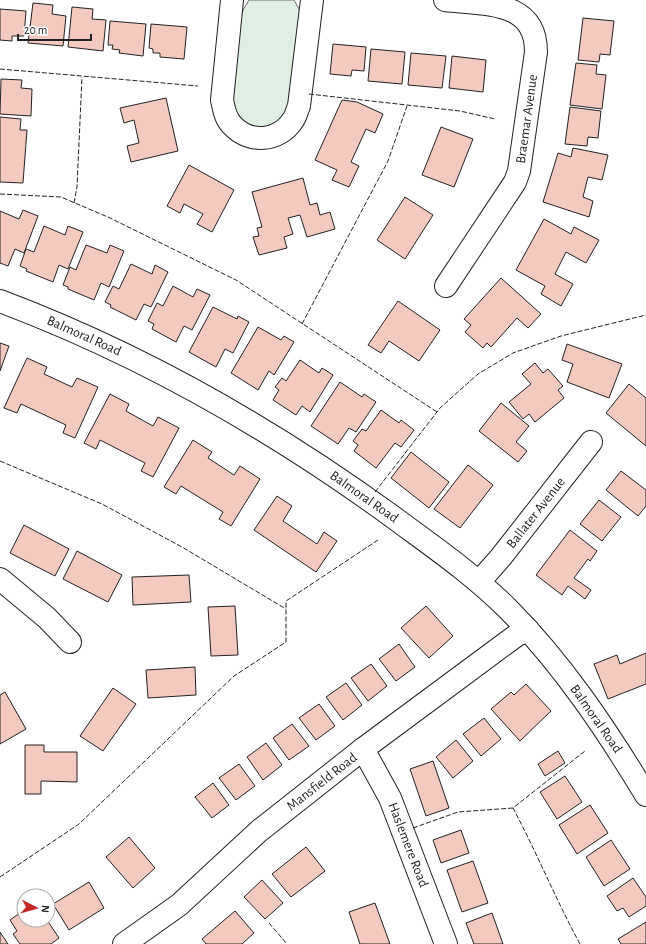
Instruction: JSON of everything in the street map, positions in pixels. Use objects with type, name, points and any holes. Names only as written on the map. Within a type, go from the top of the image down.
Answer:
[{"type":"street","points":[[232,0],[222,100],[224,113],[232,125],[244,134],[260,138],[273,137],[285,130],[294,120],[299,106],[312,0]]},
{"type":"street","name":"Braemar Avenue","points":[[445,0],[499,6],[515,11],[528,20],[536,40],[522,162],[519,172],[515,182],[446,286]]},
{"type":"street","name":"Balmoral Road","points":[[0,301],[88,337],[156,370],[292,447],[358,491],[479,582],[528,630],[590,710],[614,744],[646,795]]},
{"type":"street","name":"Ballater Avenue","points":[[479,582],[501,557],[591,442]]},
{"type":"street","points":[[0,579],[47,618],[70,642]]},
{"type":"street","name":"Mansfield Road","points":[[124,944],[178,905],[259,831],[363,749],[517,634],[528,630]]},
{"type":"street","name":"Haslemere Road","points":[[363,749],[390,798],[446,944]]},
{"type":"green space","points":[[249,0],[294,0],[299,9],[301,20],[290,105],[284,115],[276,123],[268,127],[259,128],[250,126],[242,121],[236,113],[232,101],[242,12]]},
{"type":"building","points":[[33,3],[53,5],[52,14],[66,16],[63,46],[28,43]]},
{"type":"building","points":[[72,7],[93,9],[92,19],[106,20],[103,51],[68,47]]},
{"type":"building","points":[[0,9],[26,11],[24,36],[12,36],[12,41],[0,40]]},
{"type":"building","points":[[583,18],[614,21],[610,55],[600,54],[599,62],[578,60]]},
{"type":"building","points":[[110,21],[146,24],[143,56],[119,53],[120,50],[112,49],[113,45],[108,45]]},
{"type":"building","points":[[151,24],[187,27],[184,59],[160,57],[160,53],[153,53],[153,49],[149,48]]},
{"type":"building","points":[[333,44],[366,47],[364,71],[352,70],[351,76],[330,74]]},
{"type":"building","points":[[371,49],[405,52],[402,84],[368,81]]},
{"type":"building","points":[[411,53],[446,56],[442,88],[408,85]]},
{"type":"building","points":[[452,56],[486,60],[483,92],[449,88]]},
{"type":"building","points":[[576,63],[597,65],[596,74],[606,75],[602,109],[570,105]]},
{"type":"building","points":[[1,79],[22,80],[21,88],[32,89],[31,116],[0,114]]},
{"type":"building","points":[[166,98],[178,151],[131,162],[127,146],[139,143],[134,120],[124,123],[120,108]]},
{"type":"building","points":[[342,100],[357,102],[383,114],[375,133],[366,129],[351,162],[359,166],[349,187],[332,180],[337,170],[315,160]]},
{"type":"building","points":[[570,107],[601,111],[598,138],[588,137],[587,146],[565,144]]},
{"type":"building","points":[[0,117],[21,119],[20,130],[27,130],[23,183],[0,182]]},
{"type":"building","points":[[441,127],[473,139],[454,187],[422,175]]},
{"type":"building","points":[[573,148],[608,155],[602,180],[588,177],[583,197],[593,201],[589,217],[543,202],[558,153],[571,157]]},
{"type":"building","points":[[189,165],[234,190],[212,232],[197,224],[203,214],[184,204],[180,213],[167,206]]},
{"type":"building","points":[[303,178],[310,205],[317,203],[320,215],[330,212],[335,229],[307,237],[300,215],[288,218],[293,234],[284,237],[287,248],[259,255],[253,237],[259,236],[257,228],[262,227],[252,192]]},
{"type":"building","points":[[405,197],[433,215],[405,259],[377,240]]},
{"type":"building","points":[[23,210],[38,216],[24,253],[15,249],[8,266],[0,263],[0,211],[19,219]]},
{"type":"building","points":[[544,219],[571,234],[574,227],[599,240],[586,263],[566,252],[555,274],[573,284],[561,306],[541,294],[545,286],[516,270]]},
{"type":"building","points":[[44,226],[65,235],[68,226],[83,232],[68,269],[59,265],[53,282],[26,271],[27,269],[20,266],[26,249],[34,252]]},
{"type":"building","points":[[86,245],[107,253],[110,245],[124,251],[109,287],[101,283],[94,300],[68,289],[68,287],[63,285],[70,267],[76,270]]},
{"type":"building","points":[[131,264],[152,274],[155,265],[168,272],[151,307],[144,304],[136,320],[110,307],[111,305],[105,302],[113,286],[119,289]]},
{"type":"building","points":[[501,278],[541,314],[528,328],[517,318],[491,347],[487,343],[483,348],[465,332],[471,325],[464,319]]},
{"type":"building","points":[[173,286],[193,297],[197,289],[210,295],[192,330],[184,326],[176,342],[152,329],[154,324],[148,321],[157,303],[163,306]]},
{"type":"building","points":[[398,301],[440,330],[419,361],[389,341],[381,353],[368,345]]},
{"type":"building","points":[[213,307],[237,319],[238,316],[249,322],[233,353],[225,349],[216,367],[189,352]]},
{"type":"building","points":[[258,327],[281,340],[284,336],[294,342],[274,375],[269,371],[258,390],[231,373]]},
{"type":"building","points":[[0,343],[9,346],[0,371]]},
{"type":"building","points":[[567,344],[622,364],[609,398],[567,382],[573,364],[562,360]]},
{"type":"building","points":[[27,358],[47,367],[44,374],[72,387],[77,378],[98,387],[75,438],[63,433],[66,425],[21,404],[17,413],[4,408]]},
{"type":"building","points":[[300,360],[319,373],[322,368],[333,375],[310,412],[302,406],[296,415],[273,400],[279,390],[275,387],[282,378],[286,381]]},
{"type":"building","points":[[535,363],[543,373],[548,369],[563,386],[558,390],[564,398],[535,422],[529,414],[523,419],[509,402],[531,384],[522,374]]},
{"type":"building","points":[[340,382],[362,397],[364,394],[376,402],[356,432],[349,428],[338,444],[311,426]]},
{"type":"building","points":[[629,384],[646,398],[646,446],[606,413]]},
{"type":"building","points":[[110,394],[129,404],[126,411],[153,426],[158,417],[179,428],[153,477],[141,471],[145,463],[100,440],[96,449],[84,443]]},
{"type":"building","points":[[501,403],[529,426],[516,442],[527,451],[518,462],[479,431]]},
{"type":"building","points":[[381,410],[399,423],[401,420],[414,430],[401,447],[395,443],[376,468],[354,451],[358,445],[353,441],[362,429],[366,431]]},
{"type":"building","points":[[193,440],[212,452],[208,458],[234,475],[240,466],[260,479],[231,526],[219,519],[223,512],[181,486],[176,494],[164,487]]},
{"type":"building","points":[[411,452],[449,482],[429,508],[391,478]]},
{"type":"building","points":[[468,465],[493,485],[460,528],[434,509]]},
{"type":"building","points":[[621,471],[646,490],[646,506],[638,516],[606,490]]},
{"type":"building","points":[[277,496],[292,506],[283,521],[317,544],[324,532],[337,541],[316,572],[254,530]]},
{"type":"building","points":[[599,500],[621,517],[602,541],[580,524]]},
{"type":"building","points":[[24,525],[69,549],[55,576],[10,553]]},
{"type":"building","points":[[570,530],[597,551],[590,561],[588,559],[574,578],[591,590],[585,599],[568,586],[562,595],[536,575]]},
{"type":"building","points":[[77,551],[122,575],[108,602],[63,579]]},
{"type":"building","points":[[189,575],[191,602],[133,605],[132,577]]},
{"type":"building","points":[[235,606],[238,655],[211,656],[208,607]]},
{"type":"building","points":[[426,606],[453,636],[429,658],[401,628]]},
{"type":"building","points":[[399,644],[415,667],[396,681],[379,659]]},
{"type":"building","points":[[646,653],[646,684],[608,699],[594,664],[617,655],[620,664]]},
{"type":"building","points":[[371,664],[387,686],[368,701],[351,678]]},
{"type":"building","points":[[195,667],[196,695],[148,698],[146,670]]},
{"type":"building","points":[[346,683],[362,705],[343,720],[326,697]]},
{"type":"building","points":[[526,684],[551,711],[520,741],[491,709],[511,692],[514,695]]},
{"type":"building","points":[[113,688],[136,704],[103,751],[80,736]]},
{"type":"building","points":[[5,692],[26,729],[0,744],[0,695]]},
{"type":"building","points":[[319,704],[335,726],[316,740],[299,718]]},
{"type":"building","points":[[484,718],[501,739],[481,756],[463,734]]},
{"type":"building","points":[[292,724],[309,746],[289,760],[273,738]]},
{"type":"building","points":[[456,740],[473,761],[453,778],[436,757]]},
{"type":"building","points":[[266,743],[282,765],[263,780],[247,757]]},
{"type":"building","points":[[25,745],[44,745],[44,752],[77,752],[77,782],[41,781],[41,794],[25,794]]},
{"type":"building","points":[[558,751],[565,763],[545,776],[538,764]]},
{"type":"building","points":[[433,761],[449,808],[426,816],[410,769]]},
{"type":"building","points":[[239,764],[255,786],[236,800],[219,778]]},
{"type":"building","points":[[565,776],[582,802],[557,819],[540,792]]},
{"type":"building","points":[[213,783],[229,805],[212,818],[195,797]]},
{"type":"building","points":[[590,805],[608,833],[577,854],[559,825]]},
{"type":"building","points":[[461,830],[469,853],[441,863],[433,840]]},
{"type":"building","points":[[129,837],[155,868],[133,888],[106,857]]},
{"type":"building","points":[[611,840],[630,869],[604,886],[586,857]]},
{"type":"building","points":[[306,847],[325,871],[291,897],[272,874]]},
{"type":"building","points":[[473,861],[488,903],[462,912],[447,870]]},
{"type":"building","points":[[633,878],[646,897],[646,906],[629,917],[623,908],[617,911],[607,896]]},
{"type":"building","points":[[262,880],[283,903],[265,919],[244,897]]},
{"type":"building","points":[[89,882],[104,908],[69,930],[56,909],[56,902]]},
{"type":"building","points":[[375,903],[390,944],[360,944],[349,912]]},
{"type":"building","points":[[235,911],[254,933],[242,944],[206,944],[202,939]]},
{"type":"building","points":[[492,913],[503,944],[474,944],[466,923]]},
{"type":"building","points":[[16,916],[16,928],[52,928],[59,938],[51,944],[20,944],[13,934],[17,931],[10,920]]},
{"type":"building","points":[[646,922],[646,944],[621,944],[618,939]]},
{"type":"building","points":[[0,932],[8,944],[0,944]]},
{"type":"fence","points":[[0,69],[198,86]]},
{"type":"fence","points":[[74,203],[77,187],[82,77]]},
{"type":"fence","points":[[309,94],[460,111],[495,119]]},
{"type":"fence","points":[[302,324],[388,161],[407,106]]},
{"type":"fence","points":[[0,194],[61,197],[110,218],[236,280],[437,412]]},
{"type":"fence","points":[[375,492],[440,408],[478,374],[513,353],[561,336],[646,315]]},
{"type":"fence","points":[[0,461],[102,504],[182,547],[286,609]]},
{"type":"fence","points":[[0,877],[79,824],[234,676],[286,642],[286,601],[378,540]]},
{"type":"fence","points":[[580,944],[513,808],[585,751]]},
{"type":"fence","points":[[413,828],[458,812],[513,808]]},
{"type":"fence","points":[[269,923],[287,944]]}]
